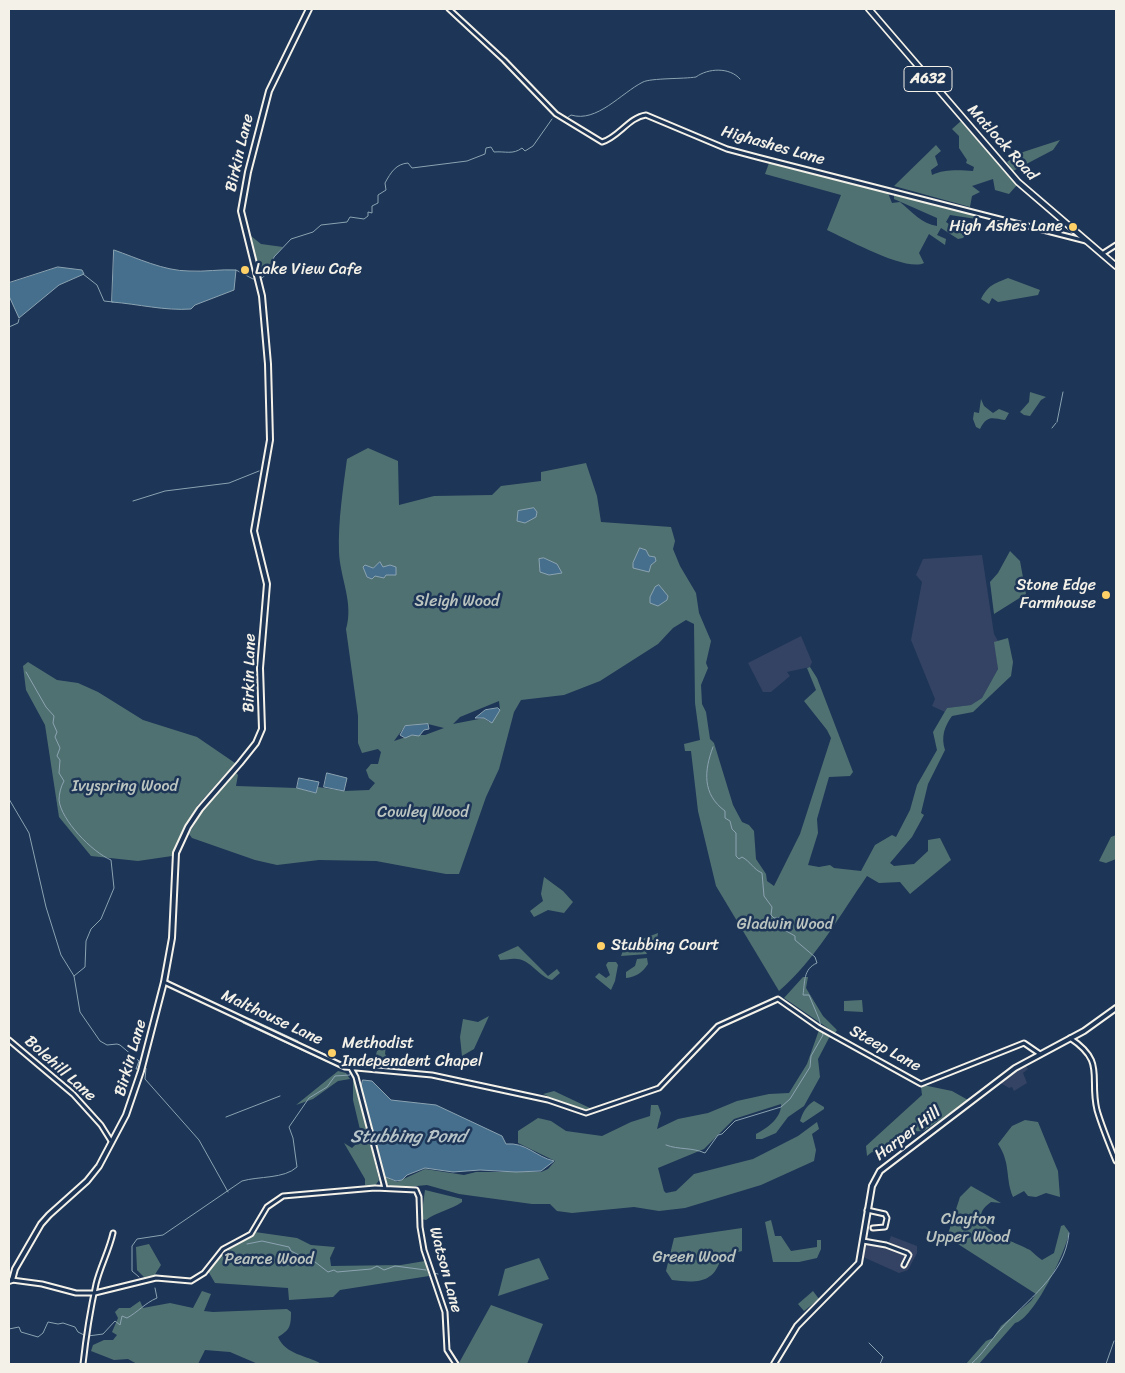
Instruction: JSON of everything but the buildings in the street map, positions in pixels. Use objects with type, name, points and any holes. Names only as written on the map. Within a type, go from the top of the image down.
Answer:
[{"type":"main road","name":"Matlock Road","points":[[869,9],[1018,182],[1087,241]]},
{"type":"main road","name":"A632","points":[[1087,241],[1116,266]]},
{"type":"street","name":"Birkin Lane","points":[[10,1281],[41,1224],[87,1181],[99,1166],[132,1102],[164,982],[172,938],[176,853],[188,827],[200,809],[240,764],[256,743],[262,729],[260,668],[267,584],[254,531],[268,456],[270,418],[266,324],[258,278],[241,211],[242,197],[261,114],[269,92],[309,9]]},
{"type":"street","name":"Highashes Lane","points":[[450,9],[504,60],[556,114],[602,142],[610,139],[638,117],[646,116],[727,148],[757,157],[1087,241]]},
{"type":"street","points":[[1102,254],[1116,245]]},
{"type":"street","name":"Malthouse Lane","points":[[164,982],[351,1068],[432,1075],[548,1100],[586,1113],[658,1088],[718,1026],[778,999]]},
{"type":"street","name":"Steep Lane","points":[[778,999],[818,1027],[922,1084],[1024,1043],[1040,1054]]},
{"type":"street","name":"Harper Hill","points":[[774,1364],[797,1326],[859,1264],[872,1186],[880,1170],[917,1140],[965,1108],[1015,1068],[1070,1038],[1116,1008]]},
{"type":"street","points":[[1070,1038],[1080,1045],[1092,1060],[1097,1108],[1116,1161]]},
{"type":"street","name":"Bolehill Lane","points":[[9,1040],[73,1094],[101,1125],[111,1141]]},
{"type":"street","points":[[351,1068],[356,1077],[381,1181],[385,1189]]},
{"type":"street","points":[[356,1077],[363,1068]]},
{"type":"street","points":[[375,1188],[381,1181]]},
{"type":"street","name":"Watson Lane","points":[[10,1281],[42,1284],[76,1292],[95,1293],[156,1278],[179,1281],[194,1280],[204,1272],[223,1249],[251,1234],[267,1206],[282,1196],[375,1188],[416,1190],[419,1197],[420,1227],[424,1250],[445,1312],[446,1350],[456,1364]]},
{"type":"street","points":[[867,1210],[885,1214],[887,1218],[885,1226],[873,1228]]},
{"type":"street","points":[[83,1364],[86,1330],[113,1233]]},
{"type":"street","points":[[863,1241],[886,1245],[907,1253],[909,1255],[904,1265]]},
{"type":"shaded area","points":[[982,555],[994,634],[998,641],[995,643],[998,669],[982,698],[971,705],[947,708],[945,712],[932,706],[935,699],[911,640],[922,582],[916,575],[923,559]]},
{"type":"shaded area","points":[[801,636],[812,662],[810,667],[787,672],[790,676],[771,692],[763,692],[748,663]]},
{"type":"shaded area","points":[[1025,1065],[1028,1069],[1023,1073],[1027,1083],[1014,1091],[1012,1087],[1009,1088],[999,1082]]},
{"type":"shaded area","points":[[891,1236],[917,1246],[917,1253],[908,1270],[899,1273],[863,1257],[867,1240],[888,1244]]},
{"type":"green space","points":[[961,121],[1017,185],[1009,194],[995,190],[993,179],[972,186],[980,192],[972,196],[970,207],[894,186],[936,145],[941,151],[935,156],[938,165],[931,170],[932,175],[957,170],[973,171],[974,167],[966,163],[967,160],[959,148],[959,136],[952,129]]},
{"type":"green space","points":[[1060,140],[1053,150],[1013,171],[1007,162],[1020,153]]},
{"type":"green space","points":[[769,163],[888,193],[892,203],[900,202],[917,217],[932,225],[937,226],[937,218],[894,199],[894,195],[978,213],[976,219],[950,215],[946,222],[965,235],[963,238],[958,239],[941,228],[937,235],[946,239],[945,245],[929,234],[919,253],[924,263],[915,265],[904,263],[876,253],[827,230],[841,195],[765,174]]},
{"type":"green space","points":[[251,236],[261,244],[283,247],[274,257],[268,272],[266,271],[260,277]]},
{"type":"green space","points":[[1008,278],[1040,290],[1038,295],[998,302],[992,298],[989,304],[981,299],[989,288]]},
{"type":"green space","points":[[1030,392],[1046,397],[1041,400],[1030,416],[1020,412],[1029,402]]},
{"type":"green space","points":[[981,399],[984,406],[993,413],[999,409],[1009,413],[1005,420],[990,418],[985,421],[980,429],[976,427],[973,419],[974,412],[979,413]]},
{"type":"green space","points":[[368,448],[398,461],[399,505],[434,496],[492,495],[501,486],[541,481],[541,472],[586,463],[597,496],[601,522],[671,527],[675,541],[673,549],[680,566],[696,593],[699,613],[711,641],[706,663],[708,668],[701,685],[702,704],[706,712],[710,739],[714,743],[733,805],[742,822],[749,825],[754,831],[756,859],[766,874],[767,881],[774,886],[800,834],[831,738],[804,701],[816,690],[807,668],[810,667],[817,678],[853,772],[850,776],[829,777],[817,819],[818,833],[808,865],[819,867],[830,865],[834,868],[861,871],[875,845],[892,835],[896,837],[910,810],[917,785],[937,750],[933,732],[947,708],[971,705],[982,698],[998,669],[994,642],[1008,638],[1013,662],[1011,676],[973,712],[952,716],[949,720],[943,736],[945,750],[928,784],[921,813],[924,815],[912,837],[890,863],[894,866],[914,864],[928,851],[928,840],[940,838],[951,860],[910,894],[900,882],[879,883],[867,876],[816,951],[779,991],[716,886],[698,811],[691,751],[685,751],[684,744],[700,740],[695,703],[694,624],[686,620],[673,628],[658,644],[600,681],[564,695],[521,700],[514,712],[499,769],[486,797],[459,874],[446,874],[376,861],[319,860],[277,865],[255,860],[192,838],[189,834],[204,808],[236,773],[238,775],[236,786],[297,788],[316,793],[318,787],[344,791],[369,790],[375,783],[369,778],[366,770],[371,764],[378,764],[381,752],[378,749],[362,753],[358,743],[358,716],[346,629],[348,600],[339,552],[342,493],[347,459]],"holes":[[[499,701],[500,710],[489,722],[484,718],[453,724],[460,717]],[[428,724],[444,728],[425,735],[412,735],[394,741],[405,726]]]},
{"type":"green space","points":[[1010,551],[1020,561],[1026,594],[994,614],[990,582],[998,573]]},
{"type":"green space","name":"Ivyspring Wood","points":[[28,662],[57,680],[78,683],[98,692],[143,720],[197,737],[235,763],[197,806],[172,856],[138,861],[91,856],[59,817],[45,725],[26,690],[23,666]]},
{"type":"green space","points":[[1116,835],[1116,859],[1106,863],[1099,861],[1111,837]]},
{"type":"green space","points":[[544,877],[563,891],[573,902],[564,913],[548,910],[534,917],[530,911],[543,901],[541,894]]},
{"type":"green space","points":[[658,933],[656,946],[650,947],[637,941]]},
{"type":"green space","points":[[626,943],[645,950],[647,954],[621,956]]},
{"type":"green space","points":[[518,946],[548,976],[557,969],[560,973],[552,980],[543,976],[522,960],[500,960],[498,955]]},
{"type":"green space","points":[[647,958],[648,964],[639,974],[626,978],[626,972],[635,966],[637,959]]},
{"type":"green space","points":[[608,962],[616,962],[618,965],[611,990],[595,977],[599,973],[606,978],[610,975],[606,965]]},
{"type":"green space","points":[[803,977],[808,977],[806,988],[823,1016],[837,1030],[835,1033],[784,998]]},
{"type":"green space","points":[[862,1000],[863,1012],[844,1011],[844,1001]]},
{"type":"green space","points":[[489,1016],[474,1049],[462,1056],[460,1037],[463,1019],[478,1022]]},
{"type":"green space","points":[[819,1030],[830,1036],[818,1059],[820,1077],[804,1106],[788,1117],[776,1133],[762,1139],[756,1139],[756,1134],[777,1118],[781,1104],[734,1119],[704,1149],[658,1168],[664,1191],[666,1193],[676,1191],[694,1174],[753,1159],[798,1136],[817,1122],[819,1129],[812,1134],[816,1150],[814,1161],[761,1185],[685,1208],[659,1211],[634,1207],[572,1213],[557,1211],[550,1204],[532,1204],[459,1194],[427,1185],[396,1188],[384,1183],[383,1176],[397,1182],[425,1169],[464,1175],[476,1172],[541,1172],[548,1169],[555,1161],[518,1143],[518,1131],[538,1118],[551,1121],[566,1131],[602,1136],[631,1122],[650,1116],[651,1105],[658,1105],[661,1113],[657,1129],[678,1119],[708,1113],[737,1101],[769,1094],[789,1093],[807,1064]]},
{"type":"green space","points":[[386,1045],[385,1054],[396,1069],[375,1066],[374,1062],[377,1051]]},
{"type":"green space","points":[[338,1071],[346,1073],[350,1079],[338,1081],[313,1099],[296,1105]]},
{"type":"green space","points":[[353,1081],[356,1082],[379,1180],[375,1186],[365,1185],[365,1179],[344,1143],[352,1148],[362,1138],[353,1100]]},
{"type":"green space","points":[[923,1085],[952,1091],[968,1100],[924,1131],[903,1132],[892,1139],[884,1155],[872,1152],[867,1156],[866,1146],[922,1095],[921,1087]]},
{"type":"green space","points":[[554,1091],[592,1109],[582,1111],[543,1094]]},
{"type":"green space","points":[[814,1101],[824,1107],[824,1109],[803,1123],[800,1121],[804,1112]]},
{"type":"green space","points":[[1025,1120],[1038,1122],[1058,1171],[1060,1197],[1046,1193],[1036,1197],[1028,1196],[1024,1191],[1013,1197],[1005,1158],[998,1144],[1012,1126]]},
{"type":"green space","name":"Clayton Upper Wood","points":[[971,1186],[1001,1203],[991,1202],[983,1210],[981,1218],[985,1225],[993,1232],[1030,1250],[1042,1260],[1054,1253],[1061,1226],[1064,1225],[1069,1232],[1056,1268],[1031,1310],[1015,1323],[979,1364],[966,1364],[986,1341],[993,1338],[1001,1326],[1031,1301],[1036,1294],[947,1237],[960,1197]]},
{"type":"green space","points":[[425,1190],[462,1199],[462,1202],[426,1220],[421,1219]]},
{"type":"green space","points":[[771,1220],[775,1236],[781,1236],[791,1251],[817,1247],[817,1240],[821,1240],[821,1249],[817,1258],[799,1262],[773,1262],[765,1222]]},
{"type":"green space","name":"Green Wood","points":[[742,1228],[742,1251],[721,1257],[718,1266],[709,1277],[696,1281],[672,1280],[666,1271],[674,1238]]},
{"type":"green space","name":"Pearce Wood","points":[[255,1232],[297,1238],[311,1245],[335,1247],[330,1258],[331,1266],[401,1265],[425,1261],[429,1276],[340,1290],[333,1297],[289,1300],[288,1288],[215,1283],[208,1271],[225,1249]]},
{"type":"green space","points":[[149,1244],[161,1265],[154,1276],[144,1277],[137,1270],[136,1247]]},
{"type":"green space","points":[[539,1258],[549,1279],[498,1296],[505,1269]]},
{"type":"green space","points":[[202,1291],[211,1294],[204,1311],[287,1309],[291,1312],[291,1321],[287,1330],[278,1337],[286,1348],[322,1364],[258,1364],[230,1352],[205,1350],[198,1364],[137,1364],[128,1359],[114,1360],[91,1351],[93,1345],[104,1340],[113,1340],[117,1335],[112,1332],[118,1318],[115,1312],[119,1308],[130,1308],[140,1301],[143,1308],[170,1303],[193,1308]]},
{"type":"green space","points":[[813,1291],[819,1299],[804,1311],[798,1304]]},
{"type":"green space","points":[[491,1305],[543,1324],[527,1364],[459,1363]]},
{"type":"water","points":[[114,250],[170,269],[195,271],[236,270],[234,290],[195,305],[191,309],[161,308],[112,302]]},
{"type":"water","points":[[58,267],[82,270],[84,274],[59,285],[19,318],[9,296],[9,283]]},
{"type":"water","points":[[534,508],[537,512],[536,517],[525,523],[517,521],[518,511]]},
{"type":"water","points":[[640,548],[646,550],[649,556],[655,557],[656,561],[651,565],[649,572],[633,568],[633,563]]},
{"type":"water","points":[[544,558],[557,564],[562,573],[549,575],[540,572],[539,559]]},
{"type":"water","points":[[380,562],[383,567],[390,565],[396,567],[396,575],[386,575],[384,578],[375,576],[372,579],[367,577],[363,567],[365,565],[373,568]]},
{"type":"water","points":[[659,585],[668,596],[667,600],[658,606],[650,603],[650,597],[655,587]]},
{"type":"water","points":[[498,708],[500,710],[492,723],[484,718],[475,718],[485,710]]},
{"type":"water","points":[[428,724],[429,729],[424,730],[419,736],[412,735],[405,738],[400,735],[405,726]]},
{"type":"water","points":[[327,773],[347,778],[344,791],[324,787]]},
{"type":"water","points":[[299,778],[319,782],[316,793],[297,788]]},
{"type":"water","name":"Stubbing Pond","points":[[363,1080],[372,1081],[391,1100],[436,1105],[502,1136],[506,1144],[525,1147],[554,1161],[541,1171],[480,1170],[453,1172],[425,1168],[407,1175],[402,1180],[396,1181],[383,1176],[361,1087]]},
{"type":"waterway","points":[[560,113],[567,118],[571,115],[590,115],[647,81],[696,77],[707,72],[719,70],[731,72],[740,79]]},
{"type":"waterway","points":[[236,270],[253,279],[262,278],[270,271],[274,257],[291,239],[313,232],[321,225],[347,222],[350,217],[364,219],[368,216],[368,212],[372,213],[372,206],[378,203],[378,195],[386,190],[385,183],[387,179],[394,169],[400,165],[408,163],[412,168],[467,161],[485,154],[486,148],[491,147],[494,152],[512,152],[522,148],[525,151],[533,146],[552,119]]},
{"type":"waterway","points":[[83,274],[97,285],[104,301],[113,302]]},
{"type":"waterway","points":[[9,327],[18,323],[19,319]]},
{"type":"waterway","points":[[1057,422],[1063,392]]},
{"type":"waterway","points":[[1052,428],[1056,423]]},
{"type":"waterway","points":[[133,501],[165,491],[229,483],[259,471]]},
{"type":"waterway","points":[[26,672],[46,707],[54,716],[53,723],[57,732],[55,737],[60,748],[57,756],[60,760],[59,773],[64,781],[59,800],[65,817],[87,843],[111,860],[114,888],[101,919],[91,929],[86,941],[85,967],[74,976]]},
{"type":"waterway","points":[[666,1145],[705,1153],[718,1135],[722,1134],[735,1121],[781,1107],[790,1099],[810,1067],[811,1056],[823,1035],[819,1019],[809,995],[803,995],[807,972],[817,963],[815,957],[795,940],[795,936],[781,928],[780,918],[774,918],[771,915],[772,907],[764,896],[762,873],[742,857],[739,859],[736,856],[736,833],[732,829],[730,821],[725,818],[725,811],[712,797],[707,782],[708,765],[713,747]]},
{"type":"waterway","points":[[9,799],[29,833],[46,907],[61,955],[74,976],[80,1012],[100,1041],[107,1045],[120,1045],[139,1061],[136,1069],[139,1069]]},
{"type":"waterway","points":[[251,1019],[298,1041]]},
{"type":"waterway","points":[[243,1023],[330,1063]]},
{"type":"waterway","points":[[312,1049],[325,1054]]},
{"type":"waterway","points":[[143,1069],[146,1068],[145,1079],[199,1140],[228,1192]]},
{"type":"waterway","points":[[139,1277],[132,1271],[132,1246],[137,1239],[163,1235],[242,1181],[285,1174],[297,1167],[293,1138],[289,1127],[309,1098],[327,1087],[335,1076],[350,1075],[350,1070]]},
{"type":"waterway","points":[[226,1117],[280,1096]]},
{"type":"waterway","points":[[971,1364],[1053,1274],[1066,1248],[1069,1233]]},
{"type":"waterway","points":[[247,1244],[262,1241],[289,1247],[291,1251],[301,1256],[306,1255],[328,1272],[334,1270],[337,1272],[371,1269],[377,1266],[384,1270],[395,1266],[426,1270]]},
{"type":"waterway","points":[[433,1273],[438,1274]]},
{"type":"waterway","points":[[88,1336],[103,1334],[115,1321],[120,1325],[122,1316],[127,1318],[157,1298],[155,1288]]},
{"type":"waterway","points":[[9,1329],[19,1327],[21,1332],[38,1337],[43,1333],[48,1322],[63,1323],[75,1327],[78,1332],[84,1335]]},
{"type":"waterway","points":[[1106,1364],[1114,1341]]},
{"type":"waterway","points":[[869,1343],[883,1357],[880,1364]]},
{"type":"place","name":"High Ashes Lane","points":[[1073,227]]},
{"type":"place","name":"Lake View Cafe","points":[[245,270]]},
{"type":"place","name":"Stone Edge Farmhouse","points":[[1106,595]]},
{"type":"place","name":"Stubbing Court","points":[[601,946]]},
{"type":"place","name":"Methodist Independent Chapel","points":[[332,1053]]},
{"type":"park label","name":"Sleigh Wood","points":[[457,602]]},
{"type":"park label","name":"Cowley Wood","points":[[423,813]]},
{"type":"park label","name":"Gladwin Wood","points":[[785,925]]}]
